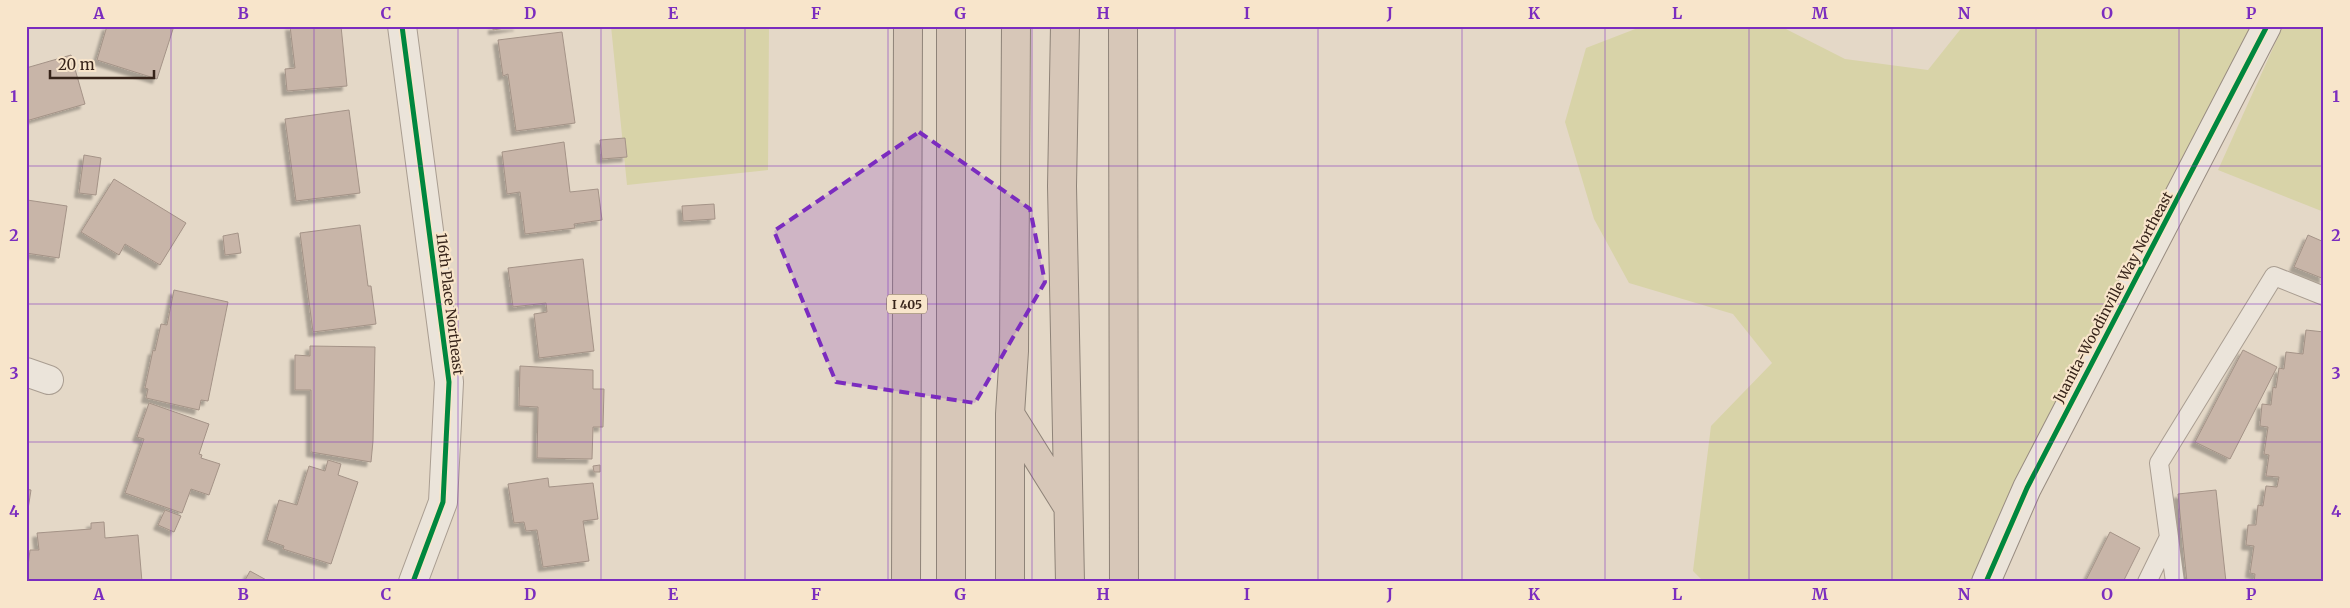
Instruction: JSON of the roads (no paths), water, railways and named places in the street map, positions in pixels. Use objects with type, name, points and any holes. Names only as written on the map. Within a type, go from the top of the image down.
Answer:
[{"type":"highway","name":"I 405","points":[[906,582],[908,26]]},
{"type":"highway","points":[[951,26],[951,582]]},
{"type":"highway","points":[[1010,582],[1010,414],[1014,351],[1016,26]]},
{"type":"highway","points":[[1065,26],[1062,186],[1070,582]]},
{"type":"highway","points":[[1123,26],[1124,582]]},
{"type":"highway","points":[[1010,414],[1068,507]]},
{"type":"main road","name":"116th Place Northeast","points":[[402,26],[449,382],[443,502],[414,582]]},
{"type":"main road","name":"Juanita-Woodinville Way Northeast","points":[[1986,582],[2027,488],[2267,26]]},
{"type":"lane","points":[[2175,582],[2160,463],[2274,276],[2324,296]]},
{"type":"lane","points":[[2147,582],[2169,536]]}]
